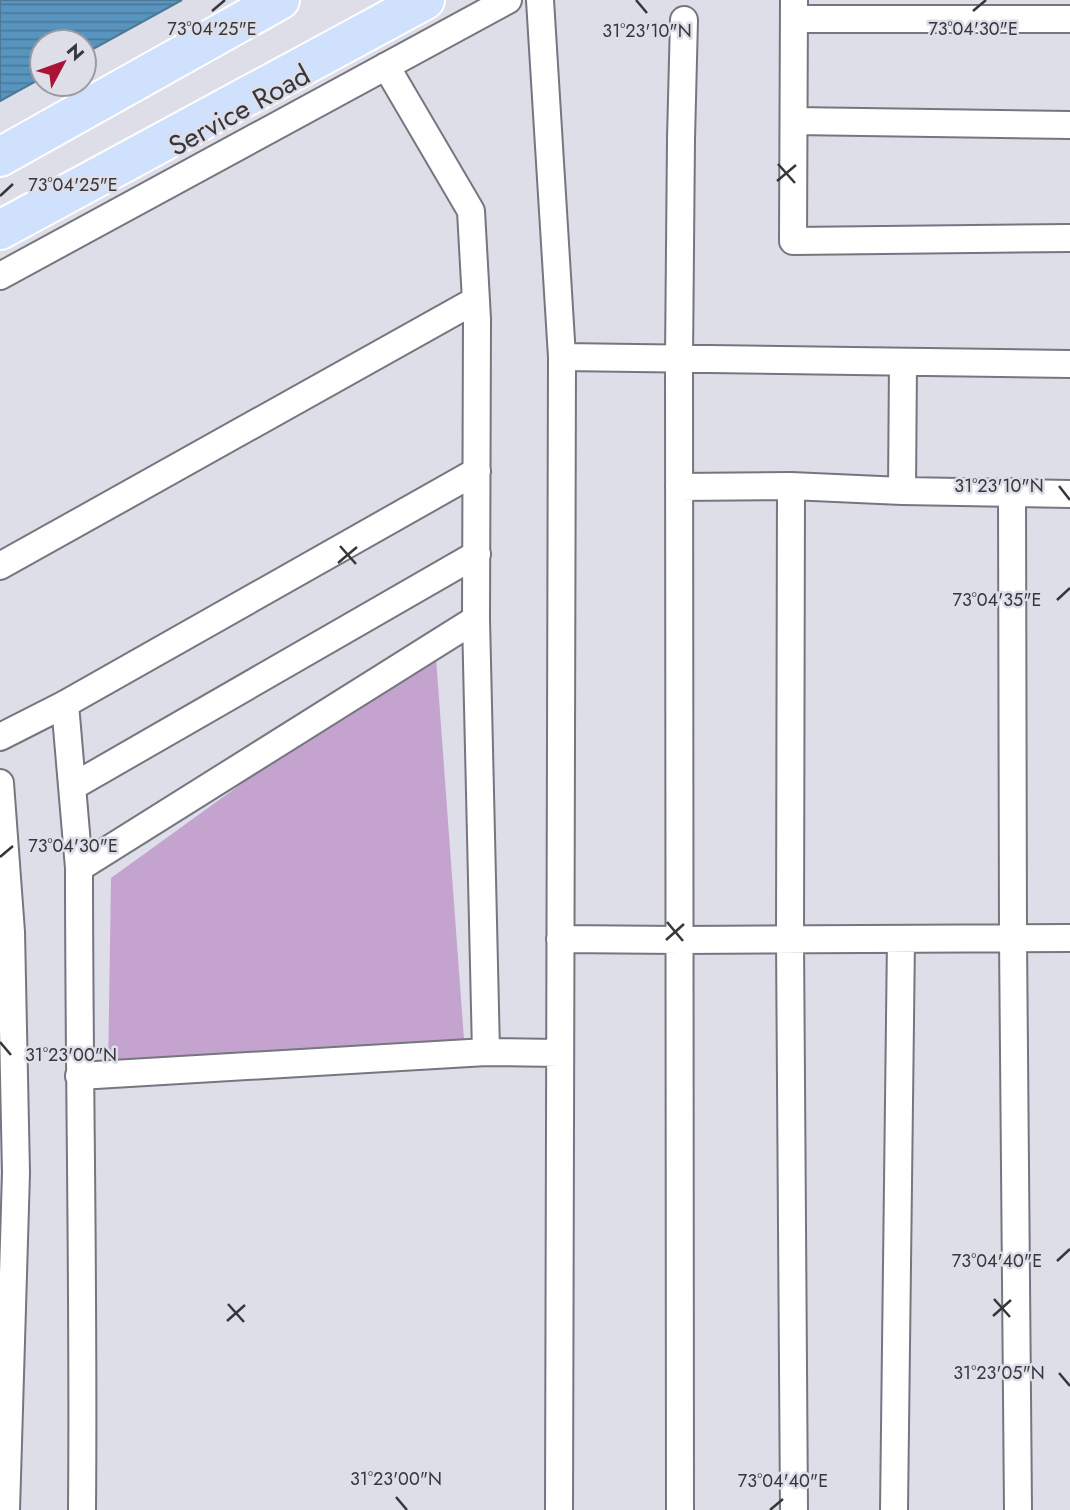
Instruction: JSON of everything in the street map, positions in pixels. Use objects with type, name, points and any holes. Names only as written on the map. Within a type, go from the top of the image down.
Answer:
[{"type":"main road","points":[[0,158],[280,0]]},
{"type":"main road","points":[[0,230],[425,0]]},
{"type":"street","name":"Service Road","points":[[0,276],[508,0]]},
{"type":"street","points":[[540,0],[562,357],[559,1510]]},
{"type":"street","points":[[1070,19],[1023,10],[794,9],[793,241],[1070,238]]},
{"type":"street","points":[[680,1510],[679,358],[684,20]]},
{"type":"street","points":[[386,66],[471,211],[476,300],[477,618],[486,1052]]},
{"type":"street","points":[[794,121],[1070,125]]},
{"type":"street","points":[[0,566],[476,300]]},
{"type":"street","points":[[562,357],[1070,364]]},
{"type":"street","points":[[902,491],[903,362]]},
{"type":"street","points":[[0,737],[65,704],[477,471]]},
{"type":"street","points":[[679,487],[791,486],[1070,494]]},
{"type":"street","points":[[791,486],[790,939],[794,1510]]},
{"type":"street","points":[[1012,492],[1018,1510]]},
{"type":"street","points":[[72,787],[477,554]]},
{"type":"street","points":[[79,868],[477,618]]},
{"type":"street","points":[[65,704],[79,868],[82,1510]]},
{"type":"street","points":[[0,783],[10,932],[16,1173],[6,1510]]},
{"type":"street","points":[[560,939],[1070,938]]},
{"type":"street","points":[[894,1510],[901,939]]},
{"type":"street","points":[[79,1076],[486,1052],[560,1053]]},
{"type":"shaded area","points":[[435,644],[465,1053],[108,1074],[111,878]]},
{"type":"water","points":[[0,0],[182,0],[98,46],[98,28],[28,28],[28,86],[0,101]]}]
